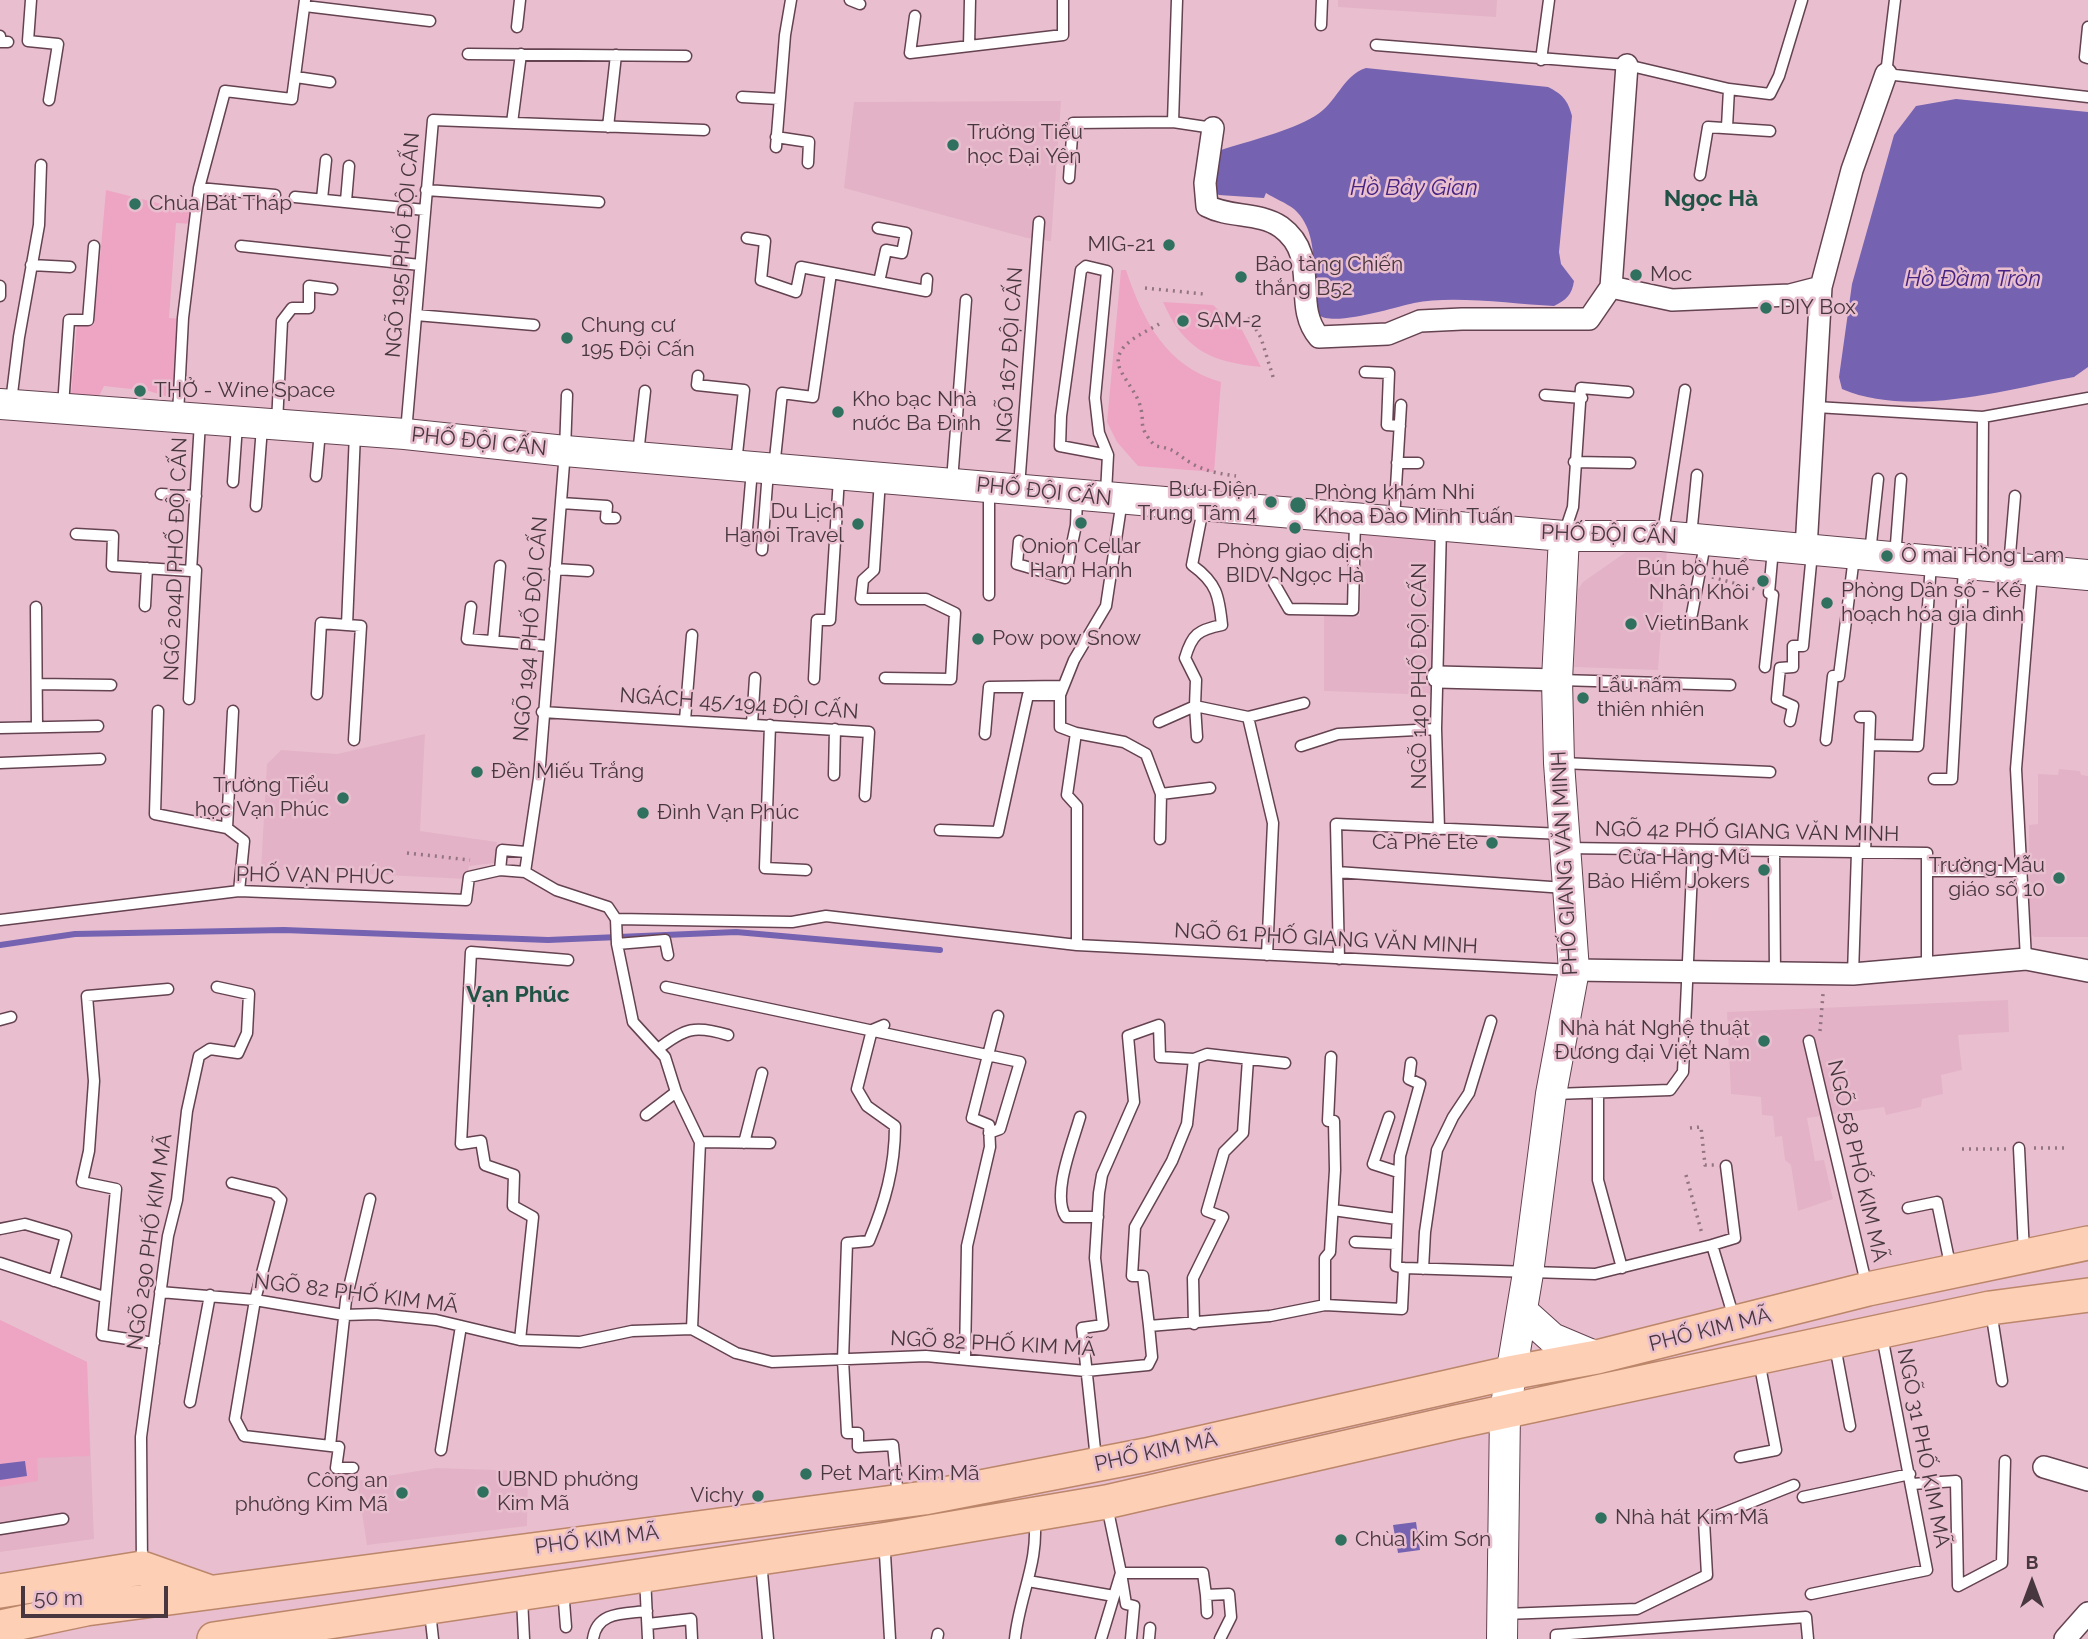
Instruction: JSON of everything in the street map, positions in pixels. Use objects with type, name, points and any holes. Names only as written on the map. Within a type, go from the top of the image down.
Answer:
[{"type":"main road","name":"PHỐ KIM MÃ","points":[[0,1627],[86,1609],[898,1501],[1098,1465],[1509,1373],[1597,1357],[1868,1289],[2079,1245]]},
{"type":"main road","points":[[2079,1245],[2082,1295]]},
{"type":"main road","name":"PHỐ KIM MÃ","points":[[214,1639],[285,1634],[429,1606],[761,1559],[1106,1502],[1505,1411],[1990,1308],[2082,1295]]},
{"type":"main road","points":[[1098,1465],[1106,1502]]},
{"type":"main road","name":"PHỐ KIM MÃ","points":[[0,1591],[142,1567],[212,1593]]},
{"type":"street","points":[[1213,128],[1205,183],[1207,206],[1279,226],[1297,242],[1305,264],[1308,312],[1312,329],[1319,337],[1388,334],[1420,321],[1462,318],[1589,319],[1611,287],[1627,65]]},
{"type":"street","points":[[1809,550],[1821,287],[1852,170],[1886,74]]},
{"type":"street","points":[[1611,287],[1672,300],[1790,295],[1821,287]]},
{"type":"street","name":"PHỐ ĐỘI CẤN","points":[[5,404],[405,434],[757,468],[1563,536],[1686,538],[2088,575]]},
{"type":"street","name":"PHỐ GIANG VĂN MINH","points":[[1502,1626],[1505,1411],[1509,1373],[1528,1273],[1551,1094],[1574,970],[1559,763],[1557,680],[1563,536]]},
{"type":"street","points":[[1438,677],[1557,680]]},
{"type":"street","points":[[1574,970],[1689,974],[1853,974],[2026,958],[2088,971]]},
{"type":"street","points":[[1522,1311],[1552,1338],[1597,1357]]},
{"type":"street","points":[[2044,1467],[2088,1479]]},
{"type":"lane","points":[[31,0],[29,41],[58,44],[50,100]]},
{"type":"lane","points":[[517,27],[520,0]]},
{"type":"lane","points":[[791,0],[776,142],[809,142],[808,163]]},
{"type":"lane","points":[[969,46],[970,0]]},
{"type":"lane","points":[[915,16],[910,53],[1063,35],[1063,0]]},
{"type":"lane","points":[[1172,122],[1177,0]]},
{"type":"lane","points":[[1321,25],[1322,0]]},
{"type":"lane","points":[[1541,60],[1549,0]]},
{"type":"lane","points":[[1376,45],[1627,65],[1729,89],[1770,94],[1779,76],[1802,0]]},
{"type":"lane","points":[[1895,0],[1886,74],[2088,97]]},
{"type":"lane","points":[[330,82],[296,77],[305,3],[430,22]]},
{"type":"lane","points":[[2088,27],[2085,57],[2088,58]]},
{"type":"lane","points":[[468,54],[686,56]]},
{"type":"lane","points":[[512,123],[521,54]]},
{"type":"lane","points":[[608,127],[616,55]]},
{"type":"lane","name":"NGÕ 204D PHỐ ĐỘI CẤN","points":[[189,699],[196,570],[191,571],[196,496],[183,318],[199,188],[225,91],[292,99],[296,77]]},
{"type":"lane","points":[[1727,127],[1729,89]]},
{"type":"lane","points":[[742,97],[779,99]]},
{"type":"lane","name":"NGÕ 195 PHỐ ĐỘI CẤN","points":[[405,434],[433,120],[704,130]]},
{"type":"lane","points":[[1069,178],[1073,123],[1172,122],[1213,128]]},
{"type":"lane","points":[[1700,175],[1708,127],[1769,131]]},
{"type":"lane","points":[[322,199],[326,160]]},
{"type":"lane","points":[[5,404],[39,225],[41,166]]},
{"type":"lane","points":[[346,201],[349,166]]},
{"type":"lane","points":[[199,188],[275,195]]},
{"type":"lane","points":[[426,190],[599,202]]},
{"type":"lane","points":[[295,197],[425,210]]},
{"type":"lane","name":"NGÕ 167 ĐỘI CẤN","points":[[1019,490],[1040,222]]},
{"type":"lane","points":[[878,228],[905,233],[902,253],[886,250],[879,282]]},
{"type":"lane","points":[[747,238],[765,241],[761,280],[796,292],[801,267],[926,291],[927,279]]},
{"type":"lane","points":[[63,408],[69,320],[88,320],[94,246]]},
{"type":"lane","points":[[241,246],[420,265]]},
{"type":"lane","points":[[31,265],[70,267]]},
{"type":"lane","points":[[1108,455],[1060,446],[1061,416],[1082,270],[1086,266],[1107,271],[1095,398],[1099,433],[1108,455],[1102,498],[1106,606],[1061,691],[1060,727],[1076,733],[1124,742],[1146,754],[1161,793],[1160,838]]},
{"type":"lane","points":[[746,540],[757,468],[782,393],[813,397],[831,273]]},
{"type":"lane","points":[[0,286],[0,296]]},
{"type":"lane","points":[[256,506],[259,424],[282,321],[292,308],[309,308],[309,286],[332,289]]},
{"type":"lane","points":[[952,484],[966,300]]},
{"type":"lane","points":[[416,315],[534,325]]},
{"type":"lane","points":[[1365,372],[1390,373],[1387,425],[1400,426]]},
{"type":"lane","points":[[698,376],[697,385],[744,390],[757,468],[762,550]]},
{"type":"lane","points":[[1563,536],[1573,507],[1581,388],[1628,392]]},
{"type":"lane","points":[[1685,390],[1686,538],[1700,573],[1692,614]]},
{"type":"lane","points":[[638,457],[645,391]]},
{"type":"lane","name":"NGÕ 194 PHỐ ĐỘI CẤN","points":[[525,873],[538,778],[565,451],[567,395]]},
{"type":"lane","points":[[1545,395],[1582,398]]},
{"type":"lane","points":[[1816,407],[1983,417],[2088,398]]},
{"type":"lane","points":[[1394,520],[1401,405]]},
{"type":"lane","points":[[1983,417],[2016,787],[2026,958]]},
{"type":"lane","points":[[233,482],[259,424]]},
{"type":"lane","points":[[316,476],[320,428]]},
{"type":"lane","points":[[347,625],[355,430]]},
{"type":"lane","points":[[1574,462],[1630,463]]},
{"type":"lane","points":[[1397,463],[1418,463]]},
{"type":"lane","points":[[814,679],[817,620],[831,620],[839,475]]},
{"type":"lane","points":[[1686,538],[1697,475]]},
{"type":"lane","points":[[881,477],[874,570],[863,580],[861,599],[926,599],[955,613],[951,679],[885,678]]},
{"type":"lane","points":[[1873,556],[1878,479]]},
{"type":"lane","points":[[1826,740],[1833,676],[1839,676],[1873,556],[1901,479]]},
{"type":"lane","points":[[989,487],[989,595]]},
{"type":"lane","points":[[161,494],[196,496]]},
{"type":"lane","points":[[1934,779],[1952,779],[1997,567],[2015,496]]},
{"type":"lane","points":[[1019,541],[1017,564],[1065,578],[1076,525],[1102,498]]},
{"type":"lane","points":[[561,503],[607,506],[606,518],[615,519]]},
{"type":"lane","points":[[1197,737],[1196,680],[1185,658],[1191,638],[1199,630],[1222,625],[1219,599],[1210,578],[1192,565],[1203,506]]},
{"type":"lane","points":[[1274,583],[1289,609],[1353,610],[1355,517]]},
{"type":"lane","name":"NGÕ 140 PHỐ ĐỘI CẤN","points":[[1439,829],[1436,729],[1441,524]]},
{"type":"lane","points":[[76,534],[113,536],[112,566],[191,571]]},
{"type":"lane","points":[[1765,667],[1773,594],[1769,593],[1773,547]]},
{"type":"lane","points":[[1790,721],[1793,706],[1777,699],[1780,668],[1793,667],[1793,646],[1803,646],[1809,550]]},
{"type":"lane","points":[[1870,745],[1918,746],[1931,561]]},
{"type":"lane","points":[[493,641],[500,566]]},
{"type":"lane","points":[[145,606],[147,568]]},
{"type":"lane","points":[[555,569],[588,571]]},
{"type":"lane","points":[[36,607],[37,727]]},
{"type":"lane","points":[[471,607],[467,639],[548,646]]},
{"type":"lane","points":[[317,694],[321,623],[361,626],[354,740]]},
{"type":"lane","points":[[685,720],[692,635]]},
{"type":"lane","points":[[752,724],[755,678]]},
{"type":"lane","points":[[1557,680],[1730,685]]},
{"type":"lane","points":[[37,684],[111,685]]},
{"type":"lane","points":[[985,734],[989,687],[1061,691]]},
{"type":"lane","points":[[940,830],[998,832],[1028,695],[1061,691]]},
{"type":"lane","points":[[1159,722],[1195,706],[1248,718],[1304,703]]},
{"type":"lane","points":[[158,711],[155,814],[228,828],[244,841],[239,891]]},
{"type":"lane","points":[[228,828],[233,711]]},
{"type":"lane","name":"NGÁCH 45/194 ĐỘI CẤN","points":[[542,712],[869,732],[865,796]]},
{"type":"lane","points":[[1853,974],[1870,745],[1870,717],[1860,717]]},
{"type":"lane","points":[[1248,718],[1273,823],[1267,955]]},
{"type":"lane","points":[[770,725],[765,868],[806,870]]},
{"type":"lane","points":[[0,728],[98,726]]},
{"type":"lane","points":[[834,775],[835,729]]},
{"type":"lane","points":[[1301,746],[1338,734],[1436,729]]},
{"type":"lane","points":[[1076,733],[1068,794],[1077,806],[1077,945]]},
{"type":"lane","points":[[0,763],[100,759]]},
{"type":"lane","points":[[1559,763],[1770,772]]},
{"type":"lane","points":[[1161,793],[1210,788]]},
{"type":"lane","name":"NGÕ 42 PHỐ GIANG VĂN MINH","points":[[1337,872],[1336,824],[1439,829],[1693,850],[1927,853],[1927,871]]},
{"type":"lane","points":[[500,867],[502,850],[526,852]]},
{"type":"lane","points":[[1551,1094],[1670,1090],[1683,1072],[1684,999],[1689,974],[1693,850]]},
{"type":"lane","points":[[1774,851],[1775,975]]},
{"type":"lane","name":"PHỐ VẠN PHÚC","points":[[0,920],[239,891],[466,900],[469,877],[500,867],[525,873]]},
{"type":"lane","points":[[1927,969],[1927,871],[2020,871]]},
{"type":"lane","points":[[1339,959],[1337,872],[1566,888]]},
{"type":"lane","points":[[525,873],[556,890],[607,907],[616,919],[617,944],[633,1022],[665,1057],[676,1091],[700,1142],[692,1329]]},
{"type":"lane","name":"NGÕ 61 PHỐ GIANG VĂN MINH","points":[[616,919],[792,922],[826,916],[1077,945],[1574,970]]},
{"type":"lane","points":[[617,944],[665,940],[668,955]]},
{"type":"lane","points":[[520,1340],[533,1217],[513,1206],[514,1175],[485,1165],[481,1141],[461,1144],[471,952],[568,960]]},
{"type":"lane","name":"NGÕ 290 PHỐ KIM MÃ","points":[[142,1567],[141,1437],[168,1236],[181,1175],[187,1111],[199,1056],[210,1049],[238,1053],[247,1033],[249,995],[218,987]]},
{"type":"lane","points":[[666,987],[1020,1062],[1000,1129],[989,1133]]},
{"type":"lane","points":[[154,1343],[102,1335],[116,1189],[82,1182],[89,1151],[94,1081],[87,996],[168,989]]},
{"type":"lane","points":[[965,1359],[967,1246],[990,1147],[989,1125],[972,1118],[998,1016]]},
{"type":"lane","points":[[1423,1269],[1425,1232],[1437,1150],[1453,1117],[1469,1094],[1491,1021]]},
{"type":"lane","points":[[872,1030],[884,1025]]},
{"type":"lane","points":[[1098,1465],[1082,1328],[1103,1325],[1095,1258],[1098,1217],[1102,1175],[1134,1102],[1128,1036],[1159,1025],[1160,1057],[1194,1059],[1207,1054],[1285,1063]]},
{"type":"lane","points":[[658,1049],[679,1033],[703,1027],[727,1035]]},
{"type":"lane","points":[[872,1030],[857,1089],[867,1106],[895,1126],[895,1158],[881,1212],[869,1241],[847,1243],[843,1360],[847,1433],[858,1433],[858,1447],[893,1445],[898,1501]]},
{"type":"lane","name":"NGÕ 58 PHỐ KIM MÃ","points":[[1809,1041],[1868,1289]]},
{"type":"lane","points":[[1325,1306],[1325,1258],[1330,1252],[1333,1210],[1334,1121],[1328,1121],[1331,1057]]},
{"type":"lane","points":[[1194,1059],[1187,1124],[1172,1161],[1135,1227],[1132,1276],[1143,1276],[1149,1326],[1270,1316],[1325,1306],[1402,1309],[1404,1268]]},
{"type":"lane","points":[[1194,1324],[1193,1278],[1223,1217],[1207,1211],[1224,1152],[1243,1133],[1248,1059]]},
{"type":"lane","points":[[1411,1063],[1409,1079],[1420,1084],[1405,1133],[1398,1172],[1396,1266],[1595,1274],[1709,1246],[1735,1238],[1726,1166]]},
{"type":"lane","points":[[744,1143],[762,1073]]},
{"type":"lane","points":[[646,1115],[676,1091]]},
{"type":"lane","points":[[1598,1094],[1598,1180],[1622,1268]]},
{"type":"lane","points":[[1080,1117],[1060,1191],[1061,1209],[1066,1217],[1098,1217]]},
{"type":"lane","points":[[1389,1117],[1373,1164],[1398,1172]]},
{"type":"lane","points":[[700,1142],[770,1143]]},
{"type":"lane","points":[[2019,1149],[2024,1256]]},
{"type":"lane","points":[[232,1184],[274,1194],[281,1200],[255,1300],[237,1392],[235,1419],[244,1436],[339,1447],[336,1468],[353,1468]]},
{"type":"lane","points":[[330,1446],[344,1315],[370,1199]]},
{"type":"lane","points":[[1908,1208],[1937,1202],[1952,1271]]},
{"type":"lane","points":[[1333,1210],[1397,1219]]},
{"type":"lane","points":[[0,1229],[25,1224],[66,1236],[54,1280]]},
{"type":"lane","points":[[1355,1242],[1396,1244]]},
{"type":"lane","points":[[1709,1246],[1735,1324]]},
{"type":"lane","points":[[0,1263],[104,1297]]},
{"type":"lane","name":"NGÕ 82 PHỐ KIM MÃ","points":[[160,1292],[255,1300],[344,1315],[376,1314],[461,1326],[520,1340],[580,1342],[632,1331],[692,1329],[751,1359],[772,1362],[926,1356],[1086,1371],[1148,1365],[1152,1357],[1149,1326]]},
{"type":"lane","points":[[190,1402],[210,1295]]},
{"type":"lane","points":[[1990,1308],[2002,1381]]},
{"type":"lane","points":[[441,1450],[461,1326]]},
{"type":"lane","name":"NGÕ 31 PHỐ KIM MÃ","points":[[1811,1594],[1927,1570],[1882,1333]]},
{"type":"lane","points":[[1835,1343],[1850,1426]]},
{"type":"lane","points":[[1740,1457],[1776,1450],[1758,1359]]},
{"type":"lane","points":[[1803,1497],[1911,1479],[1956,1481],[1958,1586],[2002,1563],[2005,1461]]},
{"type":"lane","points":[[1502,1626],[1637,1609],[1707,1575],[1704,1521],[1794,1485]]},
{"type":"lane","points":[[1106,1502],[1126,1604],[1134,1606],[1131,1639]]},
{"type":"lane","points":[[1015,1639],[1021,1600],[1035,1558],[1033,1514]]},
{"type":"lane","points":[[0,1529],[63,1519]]},
{"type":"lane","points":[[888,1539],[885,1554],[890,1639]]},
{"type":"lane","points":[[761,1559],[768,1639]]},
{"type":"lane","points":[[1121,1573],[1203,1573],[1207,1613]]},
{"type":"lane","points":[[1101,1639],[1121,1573]]},
{"type":"lane","points":[[645,1574],[648,1639]]},
{"type":"lane","points":[[1028,1581],[1114,1596]]},
{"type":"lane","points":[[564,1587],[566,1627]]},
{"type":"lane","points":[[522,1592],[524,1639]]},
{"type":"lane","points":[[1206,1595],[1229,1594],[1231,1617],[1220,1639]]},
{"type":"lane","points":[[429,1606],[433,1639]]},
{"type":"lane","points":[[593,1639],[597,1624],[606,1617],[647,1611]]},
{"type":"lane","points":[[1556,1639],[1556,1634],[1645,1634],[1806,1617],[1808,1639]]},
{"type":"lane","points":[[648,1625],[691,1619],[692,1639]]},
{"type":"path","points":[[1145,288],[1205,294]]},
{"type":"path","points":[[1249,317],[1268,356],[1274,380]]},
{"type":"path","points":[[1160,324],[1130,340],[1121,353],[1119,367],[1139,403],[1141,430],[1155,446],[1175,448],[1190,463],[1218,474],[1236,476]]},
{"type":"path","points":[[1700,573],[1769,593]]},
{"type":"path","points":[[407,853],[500,867]]},
{"type":"path","points":[[1816,1070],[1821,1061],[1819,1022],[1825,974]]},
{"type":"path","points":[[1690,1128],[1701,1127],[1705,1165],[1726,1166]]},
{"type":"path","points":[[1686,1175],[1709,1246]]},
{"type":"shaded area","points":[[1338,0],[1497,0],[1496,17],[1338,7]]},
{"type":"shaded area","name":"Trường Tiểu học Đại Yên","points":[[1061,101],[1051,241],[1027,238],[844,188],[854,102]]},
{"type":"shaded area","points":[[106,190],[193,212],[192,224],[176,223],[169,318],[181,319],[175,399],[149,391],[104,386],[98,398],[71,396],[77,323],[94,325]]},
{"type":"shaded area","points":[[1121,270],[1126,270],[1149,324],[1172,353],[1202,375],[1221,382],[1214,472],[1138,466],[1117,442],[1107,422]]},
{"type":"shaded area","points":[[1163,302],[1213,305],[1223,314],[1236,318],[1261,367],[1228,361],[1201,351],[1180,332]]},
{"type":"shaded area","points":[[1362,529],[1437,532],[1434,695],[1324,691],[1324,616],[1360,616]]},
{"type":"shaded area","points":[[1629,550],[1667,550],[1658,670],[1574,667],[1578,590],[1583,582]]},
{"type":"shaded area","name":"Trường Tiểu học Vạn Phúc","points":[[425,734],[420,831],[497,842],[495,863],[469,866],[466,879],[261,869],[267,764],[281,750],[337,754]]},
{"type":"shaded area","name":"Trường Mẫu giáo số 10","points":[[2059,769],[2080,771],[2081,775],[2088,776],[2088,937],[2034,937],[2030,932],[2029,825],[2038,824],[2038,774],[2058,775]]},
{"type":"shaded area","points":[[2008,1000],[2009,1032],[1958,1035],[1962,1070],[1941,1075],[1943,1094],[1922,1099],[1921,1107],[1886,1115],[1884,1107],[1807,1118],[1815,1161],[1824,1160],[1833,1199],[1798,1211],[1791,1165],[1785,1160],[1782,1136],[1775,1137],[1773,1116],[1762,1115],[1761,1097],[1731,1094],[1727,1012]]},
{"type":"shaded area","points":[[0,1320],[87,1362],[94,1539],[0,1552]]},
{"type":"shaded area","points":[[0,1320],[87,1362],[90,1456],[37,1458],[38,1481],[0,1487]]},
{"type":"shaded area","points":[[436,1468],[528,1471],[527,1526],[367,1545],[357,1481]]},
{"type":"water","name":"Hồ Bảy Gian","points":[[1366,68],[1548,87],[1564,98],[1572,116],[1559,252],[1561,264],[1574,281],[1572,290],[1565,299],[1554,306],[1464,300],[1429,301],[1350,318],[1326,318],[1319,315],[1315,308],[1310,236],[1294,209],[1266,193],[1264,198],[1219,195],[1212,191],[1215,161],[1221,150],[1282,131],[1315,116],[1329,104],[1351,77]]},
{"type":"water","name":"Hồ Đầm Tròn","points":[[1956,99],[2088,112],[2088,367],[2074,377],[1957,399],[1897,401],[1842,389],[1839,377],[1852,284],[1894,135],[1916,106]]},
{"type":"water","points":[[25,1461],[27,1476],[0,1480],[0,1464]]},
{"type":"water","points":[[1416,1522],[1420,1550],[1398,1553],[1393,1525]]},
{"type":"waterway","points":[[0,945],[75,934],[284,930],[548,940],[736,932],[940,950]]},
{"type":"place","name":"Trường Tiểu học Đại Yên","points":[[953,145]]},
{"type":"place","name":"Chùa Bát Tháp","points":[[135,204]]},
{"type":"place","name":"MIG-21","points":[[1169,245]]},
{"type":"place","name":"Moc","points":[[1636,275]]},
{"type":"place","name":"Bảo tàng Chiến thắng B52","points":[[1241,277]]},
{"type":"place","name":"DIY Box","points":[[1766,308]]},
{"type":"place","name":"SAM-2","points":[[1183,321]]},
{"type":"place","name":"Chung cư 195 Đội Cấn","points":[[567,338]]},
{"type":"place","name":"THỞ - Wine Space","points":[[140,391]]},
{"type":"place","name":"Kho bạc Nhà nước Ba Đình","points":[[838,412]]},
{"type":"place","name":"Bưu Điện Trung Tâm 4","points":[[1271,502]]},
{"type":"place","name":"Phòng khám Nhi Khoa Đào Minh Tuấn","points":[[1298,505]]},
{"type":"place","name":"Onion Cellar Ham Hanh","points":[[1081,523]]},
{"type":"place","name":"Du Lịch Hanoi Travel","points":[[858,524]]},
{"type":"place","name":"Phòng giao dịch BIDV Ngọc Hà","points":[[1295,528]]},
{"type":"place","name":"Ô mai Hồng Lam","points":[[1887,556]]},
{"type":"place","name":"Bún bò huể Nhân Khôi","points":[[1763,581]]},
{"type":"place","name":"Phòng Dân số - Kế hoạch hóa gia đình","points":[[1827,603]]},
{"type":"place","name":"VietinBank","points":[[1631,624]]},
{"type":"place","name":"Pow pow Snow","points":[[978,639]]},
{"type":"place","name":"Lẩu nấm thiên nhiên","points":[[1583,698]]},
{"type":"place","name":"Đền Miếu Trắng","points":[[477,772]]},
{"type":"place","name":"Trường Tiểu học Vạn Phúc","points":[[343,798]]},
{"type":"place","name":"Đình Vạn Phúc","points":[[643,813]]},
{"type":"place","name":"Cà Phê Ete","points":[[1492,843]]},
{"type":"place","name":"Cửa Hàng Mũ Bảo Hiểm Jokers","points":[[1764,870]]},
{"type":"place","name":"Trường Mẫu giáo số 10","points":[[2059,878]]},
{"type":"place","name":"Nhà hát Nghệ thuật Đương đại Việt Nam","points":[[1764,1041]]},
{"type":"place","name":"Pet Mart Kim Mã","points":[[806,1474]]},
{"type":"place","name":"UBND phường Kim Mã","points":[[483,1492]]},
{"type":"place","name":"Công an phường Kim Mã","points":[[402,1493]]},
{"type":"place","name":"Vichy","points":[[758,1496]]},
{"type":"place","name":"Nhà hát Kim Mã","points":[[1601,1518]]},
{"type":"place","name":"Chùa Kim Sơn","points":[[1341,1540]]},
{"type":"district","name":"Ngọc Hà","points":[[1711,199]]},
{"type":"district","name":"Vạn Phúc","points":[[518,995]]}]
